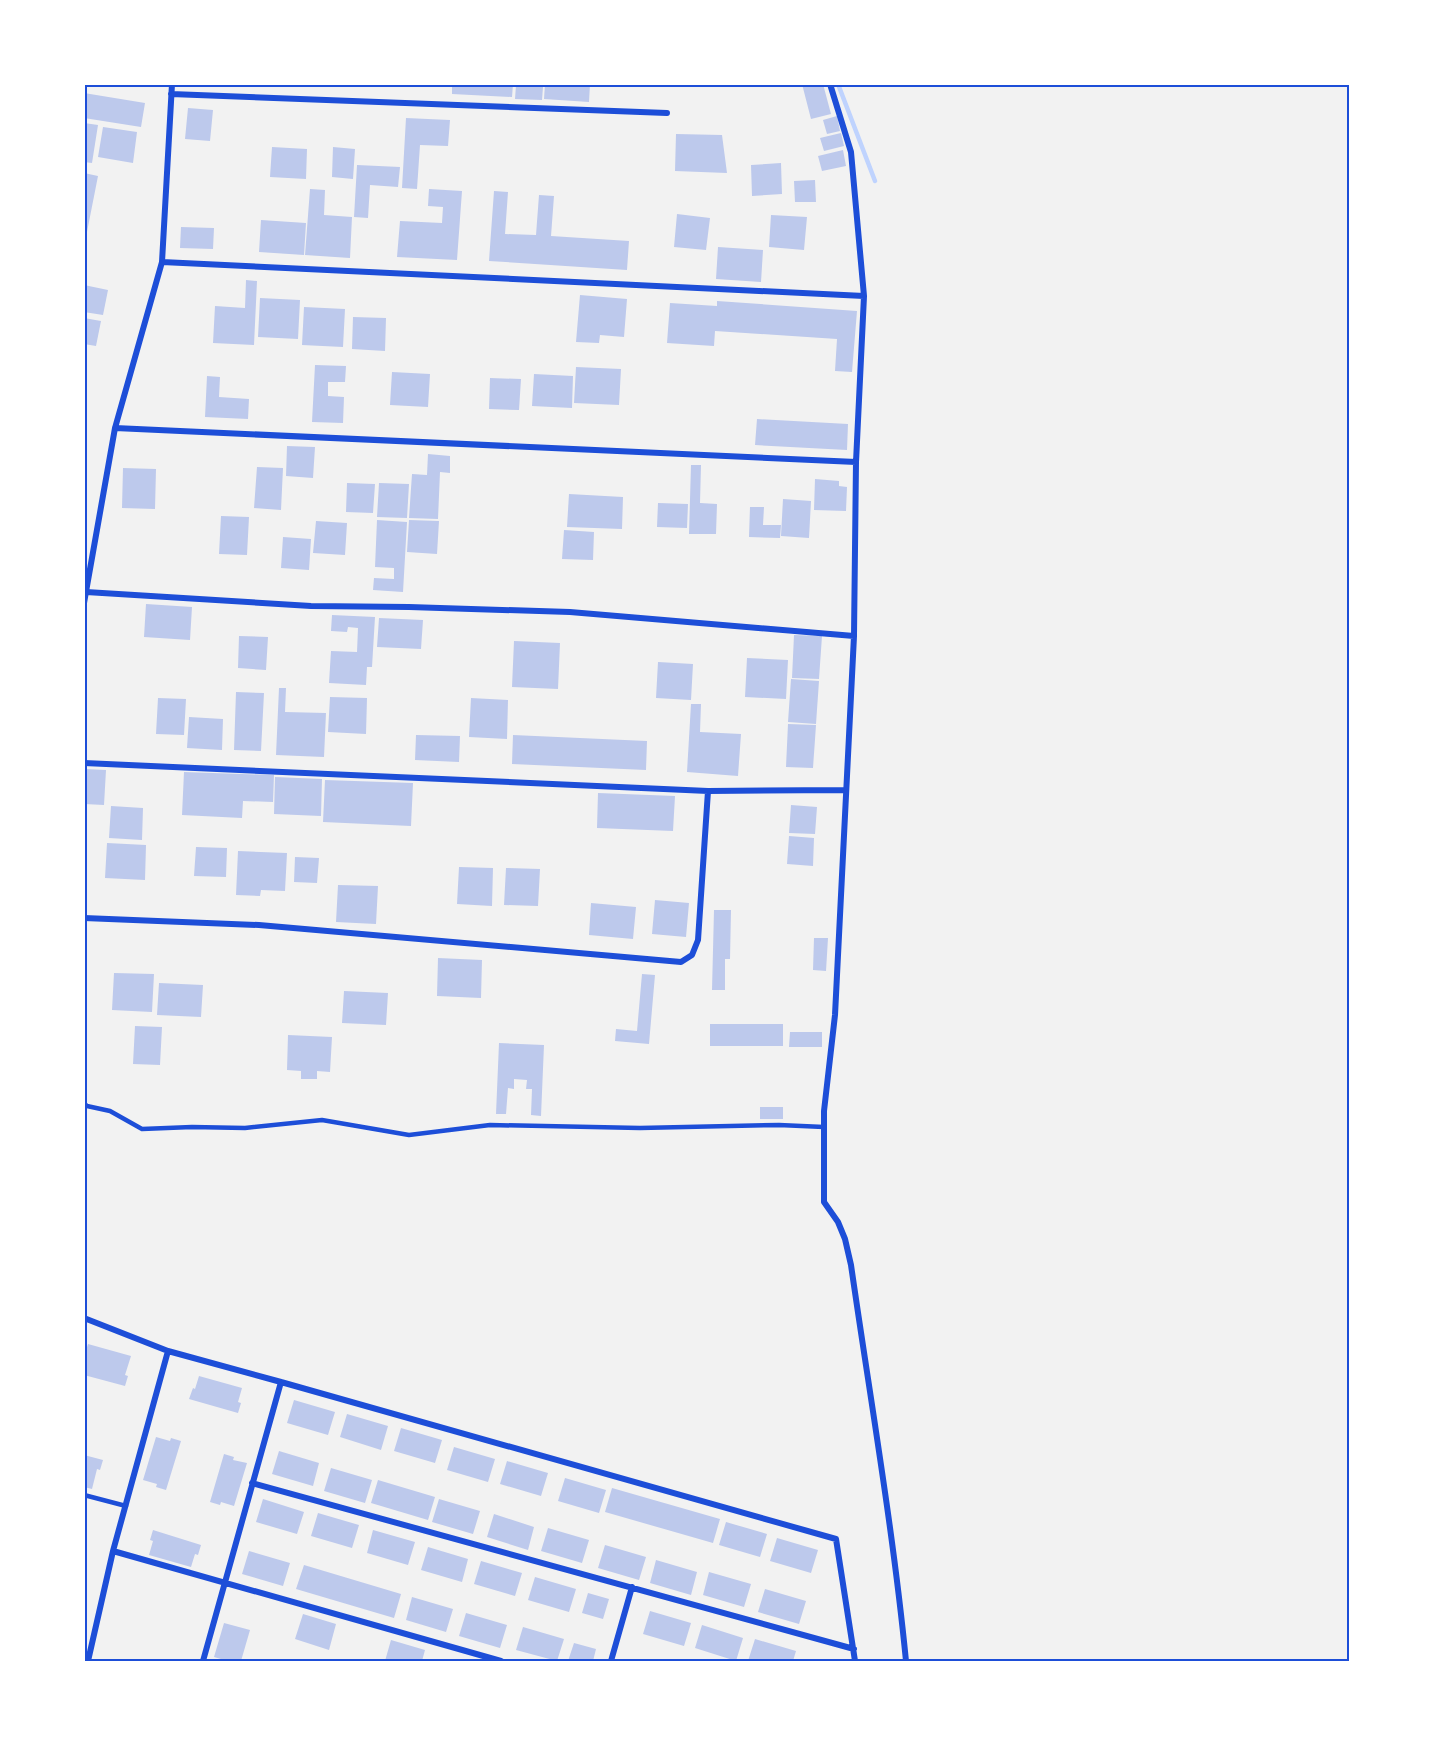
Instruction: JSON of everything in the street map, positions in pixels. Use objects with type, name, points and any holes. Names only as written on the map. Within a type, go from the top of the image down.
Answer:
[{"type":"street","points":[[84,603],[115,428],[162,262],[172,84]]},
{"type":"street","points":[[830,84],[851,152],[864,296],[856,462],[854,636],[835,1015],[824,1111],[824,1202],[838,1222],[851,1265],[906,1661]]},
{"type":"street","points":[[171,94],[667,113]]},
{"type":"street","points":[[162,262],[864,296]]},
{"type":"street","points":[[115,428],[856,462]]},
{"type":"street","points":[[86,592],[312,606],[570,612],[854,636]]},
{"type":"street","points":[[84,763],[708,791],[846,790]]},
{"type":"street","points":[[84,918],[259,925],[681,963],[692,955],[698,940],[708,791]]},
{"type":"street","points":[[84,1318],[168,1352],[282,1382],[836,1539],[855,1661]]},
{"type":"street","points":[[88,1661],[113,1551],[168,1352]]},
{"type":"street","points":[[203,1661],[282,1382]]},
{"type":"street","points":[[252,1483],[854,1649]]},
{"type":"street","points":[[113,1551],[501,1661]]},
{"type":"street","points":[[611,1661],[632,1587]]},
{"type":"lane","points":[[84,1103],[87,1106],[110,1111],[142,1129],[245,1128],[322,1120],[409,1135],[490,1125],[640,1128],[779,1125],[824,1127]]},
{"type":"lane","points":[[84,1495],[126,1506]]},
{"type":"building","points":[[452,84],[513,84],[512,97],[452,94]]},
{"type":"building","points":[[545,84],[590,84],[589,102],[544,99]]},
{"type":"building","points":[[802,84],[823,84],[831,114],[811,119]]},
{"type":"building","points":[[516,85],[543,87],[542,100],[515,99]]},
{"type":"building","points":[[84,93],[145,103],[141,127],[84,118]]},
{"type":"building","points":[[188,108],[213,110],[210,141],[185,139]]},
{"type":"building","points":[[837,116],[840,131],[827,134],[823,120]]},
{"type":"building","points":[[406,118],[450,120],[448,146],[420,145],[417,189],[402,188]]},
{"type":"building","points":[[84,123],[98,125],[92,163],[84,162]]},
{"type":"building","points":[[103,127],[137,132],[133,163],[98,157]]},
{"type":"building","points":[[841,133],[844,146],[824,151],[820,138]]},
{"type":"building","points":[[676,134],[722,135],[727,173],[675,171]]},
{"type":"building","points":[[272,147],[307,149],[306,179],[270,177]]},
{"type":"building","points":[[333,147],[355,149],[353,179],[332,177]]},
{"type":"building","points":[[843,150],[846,166],[822,171],[818,156]]},
{"type":"building","points":[[781,163],[782,194],[752,196],[751,165]]},
{"type":"building","points":[[357,165],[400,167],[398,187],[370,185],[368,218],[354,217]]},
{"type":"building","points":[[84,173],[98,176],[85,242],[84,241]]},
{"type":"building","points":[[815,180],[816,202],[795,202],[794,181]]},
{"type":"building","points":[[310,189],[325,190],[324,215],[352,217],[350,258],[305,255]]},
{"type":"building","points":[[429,189],[462,191],[457,260],[397,257],[400,221],[442,223],[443,207],[428,206]]},
{"type":"building","points":[[494,191],[508,192],[505,234],[536,235],[539,195],[554,196],[551,236],[629,241],[627,270],[489,261]]},
{"type":"building","points":[[677,214],[710,218],[706,250],[674,247]]},
{"type":"building","points":[[771,215],[807,217],[804,250],[769,247]]},
{"type":"building","points":[[261,220],[306,223],[304,255],[259,252]]},
{"type":"building","points":[[181,227],[214,228],[213,249],[180,248]]},
{"type":"building","points":[[718,247],[763,250],[761,282],[716,279]]},
{"type":"building","points":[[246,280],[257,281],[254,345],[213,343],[215,306],[245,308]]},
{"type":"building","points":[[84,285],[108,290],[103,315],[84,312]]},
{"type":"building","points":[[580,295],[627,299],[624,337],[600,335],[599,343],[576,342]]},
{"type":"building","points":[[260,298],[300,300],[298,339],[258,337]]},
{"type":"building","points":[[717,301],[857,311],[852,372],[835,371],[837,339],[715,331],[714,346],[667,343],[670,303],[717,306]]},
{"type":"building","points":[[304,307],[345,309],[343,347],[302,345]]},
{"type":"building","points":[[353,317],[386,318],[385,351],[352,349]]},
{"type":"building","points":[[84,318],[101,321],[96,346],[84,344]]},
{"type":"building","points":[[315,365],[346,366],[345,382],[328,382],[328,396],[344,397],[343,423],[312,422]]},
{"type":"building","points":[[576,367],[621,369],[619,405],[574,403]]},
{"type":"building","points":[[392,372],[430,374],[428,407],[390,405]]},
{"type":"building","points":[[534,374],[573,376],[572,408],[532,406]]},
{"type":"building","points":[[207,376],[220,377],[219,397],[249,399],[248,419],[205,417]]},
{"type":"building","points":[[490,378],[521,379],[519,410],[489,409]]},
{"type":"building","points":[[757,419],[848,424],[847,450],[755,445]]},
{"type":"building","points":[[287,446],[315,447],[313,478],[286,476]]},
{"type":"building","points":[[428,454],[450,456],[450,473],[440,472],[438,519],[409,518],[412,474],[427,475]]},
{"type":"building","points":[[691,465],[701,465],[700,503],[717,504],[716,534],[689,534]]},
{"type":"building","points":[[257,467],[283,468],[281,510],[254,508]]},
{"type":"building","points":[[123,468],[156,469],[155,509],[122,508]]},
{"type":"building","points":[[815,479],[839,481],[839,486],[847,487],[846,511],[814,510]]},
{"type":"building","points":[[347,483],[375,484],[373,513],[346,512]]},
{"type":"building","points":[[379,483],[409,484],[407,518],[377,517]]},
{"type":"building","points":[[569,494],[623,497],[622,529],[567,527]]},
{"type":"building","points":[[783,499],[811,501],[809,538],[781,536]]},
{"type":"building","points":[[658,503],[688,504],[687,528],[657,527]]},
{"type":"building","points":[[750,507],[764,507],[763,525],[781,525],[780,538],[749,537]]},
{"type":"building","points":[[221,516],[249,517],[247,555],[219,554]]},
{"type":"building","points":[[377,520],[407,522],[403,592],[373,590],[374,578],[394,579],[394,568],[375,567]]},
{"type":"building","points":[[409,520],[439,521],[437,554],[407,552]]},
{"type":"building","points":[[316,521],[347,523],[345,555],[313,553]]},
{"type":"building","points":[[564,530],[594,532],[593,560],[562,559]]},
{"type":"building","points":[[283,537],[311,539],[309,570],[281,568]]},
{"type":"building","points":[[146,604],[192,607],[190,640],[144,637]]},
{"type":"building","points":[[332,615],[375,617],[372,667],[367,667],[366,685],[329,683],[331,651],[357,652],[358,628],[348,627],[347,632],[331,631]]},
{"type":"building","points":[[379,618],[423,620],[421,649],[377,647]]},
{"type":"building","points":[[794,635],[822,636],[819,679],[792,678]]},
{"type":"building","points":[[239,636],[268,637],[266,670],[238,668]]},
{"type":"building","points":[[514,641],[560,643],[558,689],[512,687]]},
{"type":"building","points":[[747,658],[788,660],[786,699],[745,697]]},
{"type":"building","points":[[658,662],[693,664],[691,700],[656,698]]},
{"type":"building","points":[[791,679],[819,681],[816,724],[788,722]]},
{"type":"building","points":[[279,688],[286,688],[285,712],[326,713],[324,757],[276,755]]},
{"type":"building","points":[[236,692],[264,693],[261,751],[234,750]]},
{"type":"building","points":[[330,697],[367,698],[366,734],[328,732]]},
{"type":"building","points":[[158,698],[186,699],[184,735],[156,734]]},
{"type":"building","points":[[471,698],[508,700],[507,739],[469,737]]},
{"type":"building","points":[[691,704],[701,704],[700,732],[741,734],[738,776],[687,772]]},
{"type":"building","points":[[189,717],[223,719],[222,750],[187,748]]},
{"type":"building","points":[[788,724],[816,725],[813,768],[786,767]]},
{"type":"building","points":[[416,735],[460,736],[459,762],[415,760]]},
{"type":"building","points":[[513,735],[647,741],[646,770],[512,764]]},
{"type":"building","points":[[84,769],[106,770],[104,805],[84,804]]},
{"type":"building","points":[[184,772],[274,775],[273,802],[243,801],[242,818],[182,815]]},
{"type":"building","points":[[275,777],[322,779],[321,816],[274,814]]},
{"type":"building","points":[[325,780],[413,783],[411,826],[323,822]]},
{"type":"building","points":[[598,793],[675,796],[673,831],[597,828]]},
{"type":"building","points":[[791,805],[817,807],[815,834],[789,833]]},
{"type":"building","points":[[111,806],[143,808],[142,840],[109,838]]},
{"type":"building","points":[[789,836],[814,838],[813,866],[787,864]]},
{"type":"building","points":[[107,843],[146,845],[145,880],[105,878]]},
{"type":"building","points":[[196,847],[227,848],[226,877],[194,876]]},
{"type":"building","points":[[238,851],[287,853],[285,891],[261,890],[260,896],[236,895]]},
{"type":"building","points":[[295,857],[319,858],[317,883],[294,882]]},
{"type":"building","points":[[459,867],[493,868],[492,906],[457,904]]},
{"type":"building","points":[[506,868],[540,869],[538,906],[504,905]]},
{"type":"building","points":[[338,885],[378,886],[376,924],[336,922]]},
{"type":"building","points":[[655,900],[689,903],[686,937],[652,934]]},
{"type":"building","points":[[591,903],[636,907],[633,939],[589,935]]},
{"type":"building","points":[[714,910],[731,910],[730,959],[725,959],[725,990],[712,990]]},
{"type":"building","points":[[814,938],[828,938],[826,971],[813,970]]},
{"type":"building","points":[[438,958],[482,960],[481,998],[437,996]]},
{"type":"building","points":[[114,973],[154,974],[152,1012],[112,1010]]},
{"type":"building","points":[[642,974],[655,975],[649,1044],[615,1041],[616,1029],[637,1031]]},
{"type":"building","points":[[159,983],[203,985],[201,1017],[157,1015]]},
{"type":"building","points":[[344,991],[388,993],[386,1025],[342,1023]]},
{"type":"building","points":[[710,1024],[783,1024],[783,1046],[710,1046]]},
{"type":"building","points":[[135,1026],[162,1027],[160,1065],[133,1064]]},
{"type":"building","points":[[790,1032],[822,1032],[822,1047],[789,1047]]},
{"type":"building","points":[[288,1035],[332,1037],[330,1072],[317,1071],[317,1079],[301,1079],[301,1071],[287,1070]]},
{"type":"building","points":[[499,1043],[544,1045],[541,1116],[531,1115],[532,1089],[526,1089],[527,1080],[514,1079],[514,1089],[508,1088],[506,1114],[496,1114]]},
{"type":"building","points":[[760,1107],[783,1107],[783,1119],[760,1119]]},
{"type":"building","points":[[88,1344],[131,1356],[125,1375],[128,1376],[125,1386],[84,1375],[84,1357]]},
{"type":"building","points":[[199,1376],[242,1388],[238,1413],[189,1399]]},
{"type":"building","points":[[294,1400],[335,1412],[328,1435],[287,1423]]},
{"type":"building","points":[[347,1414],[388,1426],[381,1450],[340,1437]]},
{"type":"building","points":[[401,1428],[442,1440],[435,1463],[394,1451]]},
{"type":"building","points":[[156,1437],[181,1441],[166,1490],[156,1487],[157,1484],[143,1480]]},
{"type":"building","points":[[454,1447],[495,1459],[488,1482],[447,1470]]},
{"type":"building","points":[[279,1451],[319,1463],[313,1486],[272,1474]]},
{"type":"building","points":[[224,1454],[234,1457],[233,1460],[247,1463],[234,1506],[221,1502],[220,1505],[210,1502]]},
{"type":"building","points":[[84,1455],[103,1460],[100,1470],[97,1469],[92,1489],[84,1487]]},
{"type":"building","points":[[507,1461],[548,1473],[541,1496],[500,1484]]},
{"type":"building","points":[[331,1468],[372,1480],[365,1503],[324,1491]]},
{"type":"building","points":[[565,1478],[606,1490],[599,1513],[558,1501]]},
{"type":"building","points":[[378,1480],[435,1497],[428,1520],[371,1503]]},
{"type":"building","points":[[612,1488],[720,1519],[713,1543],[605,1512]]},
{"type":"building","points":[[263,1499],[304,1512],[297,1534],[256,1522]]},
{"type":"building","points":[[439,1499],[480,1511],[473,1534],[432,1522]]},
{"type":"building","points":[[318,1513],[359,1525],[352,1548],[311,1536]]},
{"type":"building","points":[[494,1514],[534,1527],[528,1550],[487,1537]]},
{"type":"building","points":[[726,1522],[767,1534],[760,1557],[719,1545]]},
{"type":"building","points":[[548,1528],[589,1540],[582,1563],[541,1551]]},
{"type":"building","points":[[153,1530],[201,1545],[191,1567],[149,1555]]},
{"type":"building","points":[[373,1530],[415,1542],[408,1565],[367,1553]]},
{"type":"building","points":[[777,1538],[818,1550],[811,1573],[770,1561]]},
{"type":"building","points":[[605,1545],[646,1557],[639,1580],[598,1568]]},
{"type":"building","points":[[428,1547],[468,1559],[462,1582],[421,1570]]},
{"type":"building","points":[[249,1551],[290,1563],[283,1586],[242,1574]]},
{"type":"building","points":[[656,1560],[697,1572],[691,1595],[650,1583]]},
{"type":"building","points":[[481,1561],[522,1573],[515,1596],[474,1584]]},
{"type":"building","points":[[304,1565],[401,1594],[394,1618],[296,1589]]},
{"type":"building","points":[[709,1572],[751,1584],[744,1607],[703,1595]]},
{"type":"building","points":[[535,1577],[576,1589],[569,1612],[528,1600]]},
{"type":"building","points":[[765,1589],[806,1601],[799,1624],[758,1612]]},
{"type":"building","points":[[588,1593],[609,1599],[603,1619],[582,1613]]},
{"type":"building","points":[[412,1597],[453,1609],[446,1632],[406,1620]]},
{"type":"building","points":[[650,1611],[691,1623],[684,1646],[643,1634]]},
{"type":"building","points":[[466,1613],[507,1625],[500,1648],[459,1636]]},
{"type":"building","points":[[303,1614],[336,1624],[329,1650],[295,1639]]},
{"type":"building","points":[[224,1623],[250,1630],[241,1661],[228,1661],[214,1657]]},
{"type":"building","points":[[702,1625],[743,1638],[736,1661],[695,1648]]},
{"type":"building","points":[[523,1627],[564,1639],[557,1661],[516,1650]]},
{"type":"building","points":[[755,1639],[796,1651],[793,1661],[748,1661]]},
{"type":"building","points":[[391,1640],[425,1650],[422,1661],[385,1661]]},
{"type":"building","points":[[574,1643],[596,1649],[593,1661],[568,1661]]},
{"type":"waterway","points":[[838,84],[875,181]]}]
